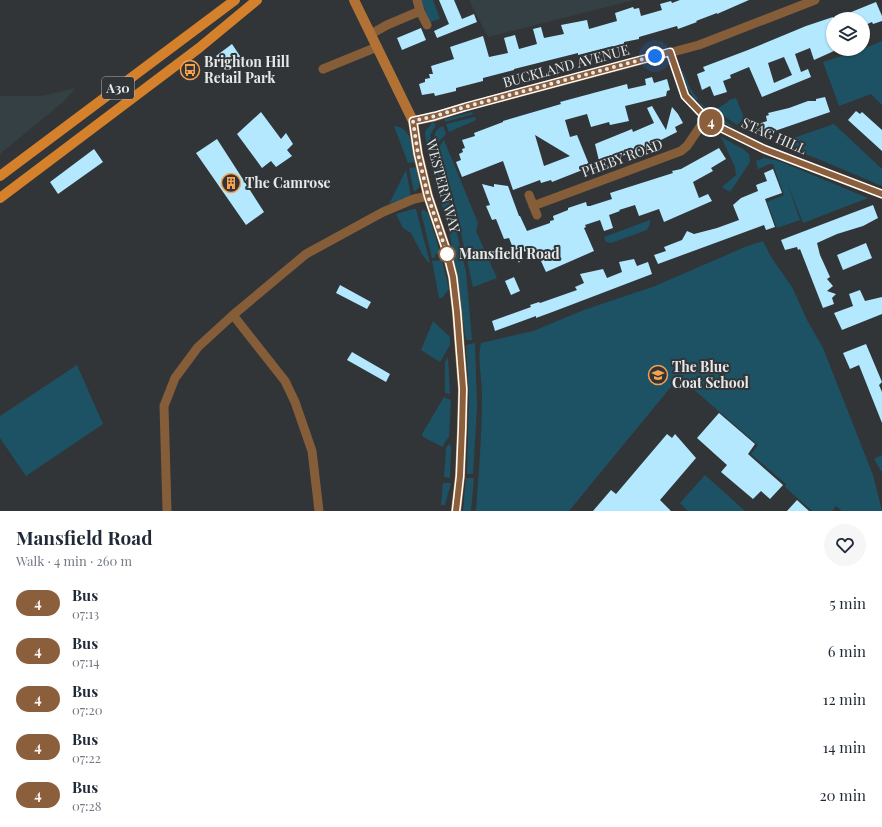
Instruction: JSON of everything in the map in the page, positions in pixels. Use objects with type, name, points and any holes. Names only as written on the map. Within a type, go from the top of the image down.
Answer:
[{"type":"main road","name":"A30","points":[[0,176],[235,0]]},
{"type":"main road","name":"A30","points":[[0,198],[199,48],[257,0]]},
{"type":"street","name":"WESTERN WAY","points":[[354,0],[413,121],[418,154],[428,196],[446,249],[453,277],[463,389],[460,476],[456,511]]},
{"type":"street","points":[[417,0],[420,11],[427,25]]},
{"type":"street","name":"BUCKLAND AVENUE","points":[[413,121],[699,45],[815,0]]},
{"type":"street","points":[[371,34],[387,25],[420,11]]},
{"type":"street","points":[[323,69],[377,47]]},
{"type":"street","name":"STAG HILL","points":[[670,52],[685,96],[706,118],[719,127],[764,149],[882,194]]},
{"type":"street","name":"PHEBY ROAD","points":[[533,206],[681,151],[687,146],[706,118]]},
{"type":"street","points":[[529,195],[538,215]]},
{"type":"street","points":[[167,511],[164,406],[175,378],[198,347],[233,315],[306,254],[383,212],[428,196]]},
{"type":"street","points":[[233,315],[285,381],[295,402],[312,451],[319,511]]},
{"type":"shaded area","points":[[421,0],[433,0],[440,19],[430,22]]},
{"type":"shaded area","points":[[469,0],[634,0],[488,37]]},
{"type":"shaded area","points":[[882,41],[882,105],[871,94],[839,106],[823,62],[841,56],[870,56],[870,46]]},
{"type":"shaded area","points":[[682,71],[690,88],[698,99],[695,100],[687,87]]},
{"type":"shaded area","points":[[76,88],[63,102],[0,154],[0,96],[41,96]]},
{"type":"shaded area","points":[[736,98],[743,115],[743,119],[737,125],[715,110],[729,100]]},
{"type":"shaded area","points":[[700,102],[706,108],[734,127],[725,124],[714,117],[701,105]]},
{"type":"shaded area","points":[[472,112],[473,114],[445,122],[445,119]]},
{"type":"shaded area","points":[[475,117],[476,120],[449,132],[446,124]]},
{"type":"shaded area","points":[[433,122],[436,125],[430,135],[436,158],[429,159],[425,134],[426,130]]},
{"type":"shaded area","points":[[834,124],[882,169],[882,186],[816,158],[776,144]]},
{"type":"shaded area","points":[[394,126],[400,127],[408,134],[413,145],[417,162],[408,163]]},
{"type":"shaded area","points":[[443,126],[446,134],[436,145],[436,131]]},
{"type":"shaded area","points":[[721,137],[749,154],[750,162],[730,192],[722,187],[736,175],[735,167]]},
{"type":"shaded area","points":[[444,140],[478,223],[476,231],[497,278],[473,287],[453,197],[438,148]]},
{"type":"shaded area","points":[[764,158],[779,161],[868,198],[803,223],[786,180],[800,220],[777,228],[767,202],[784,195],[773,164],[758,169],[756,161]]},
{"type":"shaded area","points":[[435,161],[438,162],[440,166],[449,197],[444,198],[441,188],[438,188],[431,164]]},
{"type":"shaded area","points":[[417,167],[420,178],[419,187],[414,192],[409,168]]},
{"type":"shaded area","points":[[406,170],[411,196],[389,204]]},
{"type":"shaded area","points":[[449,200],[466,272],[472,340],[466,340],[450,235],[441,202]]},
{"type":"shaded area","points":[[416,209],[430,263],[422,254],[411,233],[403,228],[396,214]]},
{"type":"shaded area","points":[[423,209],[428,213],[440,253],[435,254],[436,257],[432,258],[421,212]]},
{"type":"shaded area","points":[[650,220],[647,230],[611,243],[606,242],[604,237]]},
{"type":"shaded area","name":"The Blue Coat School","points":[[763,241],[771,257],[792,287],[807,320],[823,348],[873,475],[882,511],[842,511],[836,506],[832,511],[812,511],[785,487],[786,484],[751,454],[758,445],[679,377],[569,511],[476,511],[482,395],[479,355],[481,343],[533,331],[584,310],[655,286],[745,247]]},
{"type":"shaded area","points":[[442,260],[449,289],[442,298],[439,298],[432,261]]},
{"type":"shaded area","points":[[433,321],[450,337],[450,345],[440,362],[421,350]]},
{"type":"shaded area","points":[[475,343],[477,407],[473,474],[467,474],[469,397],[466,345]]},
{"type":"shaded area","points":[[448,357],[450,394],[445,393],[445,362]]},
{"type":"shaded area","points":[[77,365],[103,424],[26,476],[0,438],[0,416]]},
{"type":"shaded area","points":[[444,397],[451,400],[449,437],[444,443],[443,447],[423,437],[422,434]]},
{"type":"shaded area","points":[[449,444],[451,446],[450,478],[444,477],[446,448]]},
{"type":"shaded area","points":[[882,455],[882,471],[881,471],[874,459]]},
{"type":"shaded area","points":[[705,475],[745,511],[688,511],[680,503]]},
{"type":"shaded area","points":[[466,478],[474,478],[471,511],[463,511]]},
{"type":"shaded area","points":[[443,483],[451,483],[445,505],[441,505]]},
{"type":"building","points":[[439,0],[454,0],[462,19],[474,14],[477,22],[437,38],[434,31],[449,24]]},
{"type":"building","points":[[680,0],[749,0],[678,29],[677,26],[639,37],[639,39],[624,42],[624,44],[613,47],[578,55],[578,53],[514,69],[483,78],[483,81],[456,88],[456,91],[435,96],[434,93],[422,95],[419,84],[425,82],[425,79],[430,78],[429,74],[433,74],[431,66],[454,59],[450,47],[483,36],[489,57],[508,53],[504,38],[515,35],[519,49],[537,44],[533,29],[541,27],[544,38],[564,34],[561,25],[587,20],[589,29],[617,21],[615,13],[633,7],[634,9],[639,8],[641,16],[662,10],[660,4],[671,1],[672,3]]},
{"type":"building","points":[[876,2],[882,16],[882,21],[873,24],[872,22],[870,23],[870,12],[851,12]]},
{"type":"building","points":[[826,19],[826,55],[814,60],[810,48],[795,54],[801,72],[808,69],[811,77],[762,97],[749,67],[730,75],[731,78],[723,81],[727,92],[714,96],[710,86],[702,90],[697,74],[705,71],[703,67]],"holes":[[[784,57],[792,75],[774,83],[768,63]]]},
{"type":"building","points":[[421,28],[426,40],[402,50],[397,38]]},
{"type":"building","points":[[232,44],[242,59],[227,70],[216,56]]},
{"type":"building","points":[[652,77],[654,83],[667,79],[670,90],[667,91],[666,96],[625,106],[629,121],[610,125],[609,122],[591,127],[587,114],[565,120],[570,137],[577,135],[590,167],[552,182],[551,180],[541,183],[540,180],[513,190],[503,161],[462,177],[456,162],[461,160],[459,154],[463,152],[462,149],[465,148],[462,140],[475,136],[474,133],[503,121],[561,104],[560,102],[627,84],[628,89],[646,85],[645,79]],"holes":[[[535,135],[570,156],[544,166]]]},
{"type":"building","points":[[825,97],[830,112],[763,135],[762,133],[758,135],[755,125],[767,121],[766,116],[769,115],[768,113],[789,108],[808,101],[816,101],[816,99]]},
{"type":"building","points":[[652,106],[666,130],[672,107],[683,123],[675,127],[677,132],[637,152],[627,154],[600,165],[595,144],[632,129],[633,132],[654,123],[647,108]]},
{"type":"building","points":[[856,111],[860,114],[862,112],[882,130],[882,151],[848,120]]},
{"type":"building","points":[[261,112],[281,139],[286,133],[293,144],[287,150],[292,156],[276,167],[271,161],[262,168],[237,134]]},
{"type":"building","name":"The Camrose","points":[[217,139],[264,212],[246,225],[196,153]]},
{"type":"building","points":[[719,148],[726,159],[711,168],[713,171],[693,182],[699,198],[708,194],[712,201],[664,222],[659,209],[639,216],[635,205],[619,210],[620,211],[609,215],[613,228],[604,231],[600,220],[585,225],[586,227],[584,228],[594,251],[546,272],[535,248],[523,252],[519,263],[509,238],[504,239],[496,219],[492,220],[486,206],[490,205],[482,184],[494,187],[494,184],[508,186],[519,216],[527,231],[550,223],[550,221],[554,220],[553,216],[568,210],[568,208],[586,202],[587,206],[590,206],[612,199],[610,193],[673,173],[672,171],[681,169]]},
{"type":"building","points":[[94,149],[103,162],[58,194],[50,182]]},
{"type":"building","points":[[773,169],[782,193],[765,199],[775,227],[766,230],[764,225],[658,264],[654,255],[666,251],[664,247],[682,240],[687,231],[694,234],[739,220],[733,205],[741,198],[758,191],[756,185],[767,181],[764,173]]},
{"type":"building","points":[[873,205],[878,218],[863,226],[837,234],[817,243],[820,255],[830,277],[827,279],[833,286],[827,291],[836,294],[832,298],[834,304],[823,308],[800,249],[798,250],[797,247],[785,250],[781,240]]},
{"type":"building","points":[[866,243],[872,258],[843,270],[837,255]]},
{"type":"building","points":[[634,259],[637,266],[648,262],[652,274],[536,318],[536,316],[495,331],[492,321],[531,307],[530,305],[577,290],[575,287],[584,283],[580,274],[603,269],[607,278],[622,272],[619,262]]},
{"type":"building","points":[[514,277],[520,291],[511,295],[505,281]]},
{"type":"building","points":[[340,285],[371,302],[367,309],[336,293]]},
{"type":"building","points":[[860,290],[865,301],[882,297],[882,314],[842,330],[834,313],[853,306],[849,294]]},
{"type":"building","points":[[866,344],[882,382],[879,385],[882,392],[882,423],[859,365],[850,369],[843,353]]},
{"type":"building","points":[[352,352],[390,374],[386,382],[347,360]]},
{"type":"building","points":[[719,413],[755,444],[748,454],[783,485],[770,499],[761,491],[753,499],[721,472],[727,465],[697,438]]},
{"type":"building","points":[[667,434],[672,438],[675,434],[696,458],[660,500],[671,511],[593,511],[611,490],[616,494]]},
{"type":"building","points":[[797,500],[809,511],[787,511]]},
{"type":"bus line","name":"4","points":[[456,511],[460,476],[463,389],[457,312],[453,277],[446,249],[428,196],[414,135],[413,121],[670,52],[685,96],[706,118],[719,127],[764,149],[882,194]]},
{"type":"place","name":"Brighton Hill Retail Park","points":[[190,70]]},
{"type":"place","name":"The Camrose","points":[[231,183]]},
{"type":"place","name":"Mansfield Road","points":[[447,254]]},
{"type":"place","name":"The Blue Coat School","points":[[658,375]]},
{"type":"route","points":[[447,254],[428,196],[414,135],[413,121],[655,56]]}]
